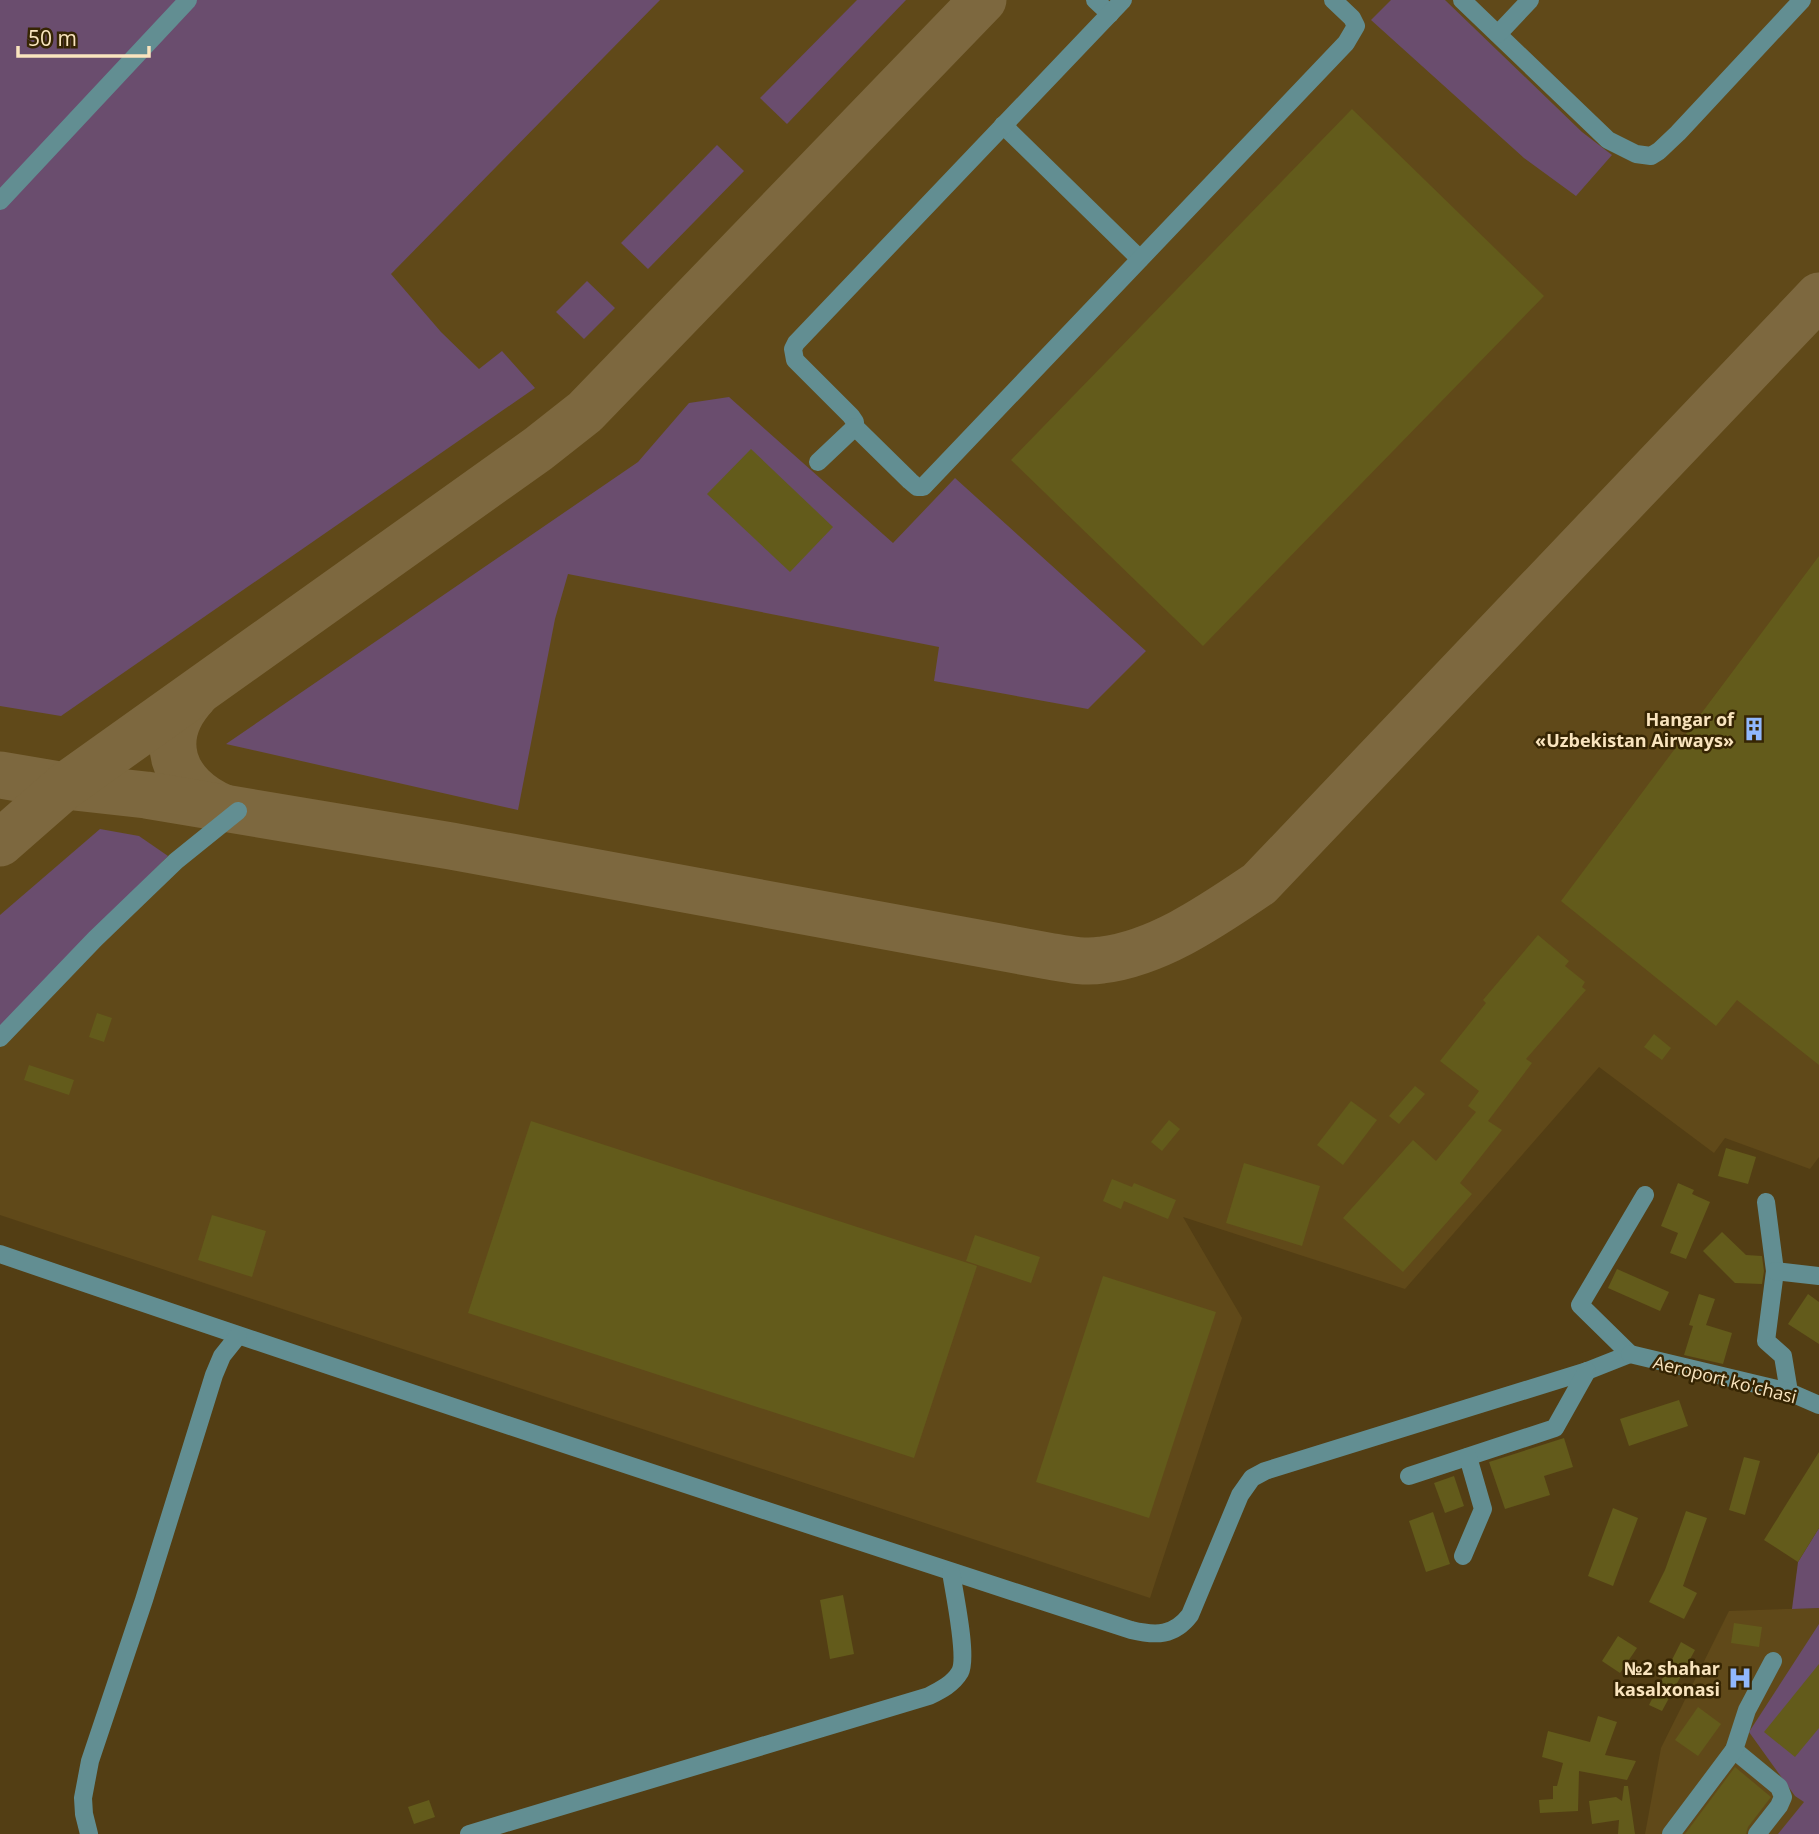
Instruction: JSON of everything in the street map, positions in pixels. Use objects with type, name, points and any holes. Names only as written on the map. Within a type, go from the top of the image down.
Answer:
[{"type":"street","points":[[0,201],[188,0]]},
{"type":"street","points":[[1095,0],[1110,14]]},
{"type":"street","points":[[1123,0],[793,349],[795,360],[851,415],[855,427],[917,487],[923,487],[1352,37],[1355,32],[1354,22],[1333,0]]},
{"type":"street","points":[[1462,0],[1608,140],[1636,154],[1651,156],[1659,152],[1678,133],[1802,0]]},
{"type":"street","points":[[1497,34],[1530,0]]},
{"type":"street","points":[[1003,125],[1140,259]]},
{"type":"street","points":[[818,462],[855,427]]},
{"type":"street","points":[[0,1038],[95,939],[166,871],[238,810]]},
{"type":"street","points":[[0,1254],[951,1572],[1131,1630],[1159,1634],[1182,1626],[1190,1615],[1240,1495],[1252,1478],[1271,1469],[1587,1371],[1630,1354],[1580,1305],[1645,1195]]},
{"type":"street","points":[[1766,1202],[1775,1271],[1766,1341],[1783,1356],[1790,1392]]},
{"type":"street","points":[[1775,1271],[1819,1276]]},
{"type":"street","points":[[89,1834],[83,1798],[90,1761],[144,1600],[214,1375],[222,1356],[239,1336]]},
{"type":"street","name":"Aeroport ko'chasi","points":[[1630,1354],[1790,1392],[1819,1405]]},
{"type":"street","points":[[1409,1476],[1555,1429],[1587,1371]]},
{"type":"street","points":[[1463,1556],[1483,1509],[1468,1457]]},
{"type":"street","points":[[469,1834],[942,1690],[958,1676],[964,1659],[951,1572]]},
{"type":"street","points":[[1671,1834],[1734,1750],[1747,1710],[1773,1661]]},
{"type":"street","points":[[1734,1750],[1779,1787],[1783,1797],[1757,1834]]},
{"type":"shaded area","points":[[0,0],[1819,0],[1819,1157],[1810,1169],[1725,1138],[1714,1153],[1599,1067],[1405,1289],[1183,1217],[1242,1318],[1150,1598],[0,1215]]},
{"type":"shaded area","points":[[0,0],[660,0],[391,274],[441,332],[479,369],[502,351],[535,388],[61,716],[0,706]]},
{"type":"shaded area","points":[[857,0],[906,0],[787,124],[760,98]]},
{"type":"shaded area","points":[[1391,0],[1445,0],[1582,132],[1612,155],[1576,196],[1524,158],[1371,20]]},
{"type":"shaded area","points":[[717,145],[744,171],[648,269],[621,243]]},
{"type":"shaded area","points":[[587,281],[615,308],[584,339],[556,312]]},
{"type":"shaded area","points":[[729,397],[893,543],[955,478],[1146,651],[1088,709],[934,681],[939,647],[568,574],[555,619],[518,810],[226,744],[638,462],[689,403]]},
{"type":"shaded area","points":[[100,829],[139,836],[168,856],[0,1026],[0,915]]},
{"type":"shaded area","points":[[1819,1528],[1819,1608],[1792,1609],[1798,1562]]},
{"type":"shaded area","name":"№2 shahar kasalxonasi","points":[[1819,1608],[1819,1834],[1645,1834],[1661,1748],[1729,1611]]},
{"type":"shaded area","points":[[1819,1624],[1819,1834],[1778,1834],[1804,1802],[1795,1796],[1749,1732]]},
{"type":"building","points":[[1352,109],[1544,296],[1203,646],[1011,460]]},
{"type":"building","points":[[751,449],[833,527],[790,572],[707,494]]},
{"type":"building","name":"Hangar of «Uzbekistan Airways»","points":[[1819,556],[1819,1065],[1737,1000],[1716,1026],[1561,901]]},
{"type":"building","points":[[1538,935],[1569,961],[1565,966],[1585,982],[1582,987],[1586,990],[1526,1059],[1532,1063],[1488,1121],[1502,1130],[1460,1183],[1472,1194],[1403,1272],[1343,1218],[1413,1140],[1436,1161],[1476,1112],[1468,1106],[1479,1091],[1440,1061],[1486,1003],[1483,1000]]},
{"type":"building","points":[[97,1013],[112,1018],[104,1042],[89,1037]]},
{"type":"building","points":[[1654,1034],[1671,1048],[1662,1060],[1644,1047]]},
{"type":"building","points":[[29,1065],[74,1080],[69,1095],[24,1080]]},
{"type":"building","points":[[1415,1086],[1425,1094],[1399,1124],[1389,1116]]},
{"type":"building","points":[[1351,1101],[1377,1120],[1343,1165],[1317,1145]]},
{"type":"building","points":[[1169,1120],[1180,1129],[1162,1151],[1151,1142]]},
{"type":"building","points":[[531,1121],[977,1266],[914,1458],[468,1313]]},
{"type":"building","points":[[1726,1148],[1756,1157],[1748,1184],[1718,1176]]},
{"type":"building","points":[[1244,1163],[1320,1186],[1302,1246],[1226,1223]]},
{"type":"building","points":[[1112,1179],[1132,1187],[1134,1183],[1176,1200],[1168,1219],[1124,1201],[1121,1209],[1103,1201]]},
{"type":"building","points":[[1678,1183],[1694,1190],[1692,1194],[1710,1202],[1686,1259],[1670,1253],[1678,1233],[1661,1226]]},
{"type":"building","points":[[212,1215],[266,1231],[252,1277],[198,1260]]},
{"type":"building","points":[[1722,1232],[1746,1255],[1762,1256],[1762,1284],[1735,1283],[1703,1251]]},
{"type":"building","points":[[975,1235],[1040,1257],[1031,1283],[966,1261]]},
{"type":"building","points":[[1617,1269],[1669,1292],[1660,1311],[1608,1288]]},
{"type":"building","points":[[1103,1276],[1216,1312],[1149,1518],[1036,1482]]},
{"type":"building","points":[[1699,1294],[1715,1299],[1706,1325],[1732,1333],[1723,1364],[1684,1355],[1693,1326],[1689,1325]]},
{"type":"building","points":[[1808,1294],[1819,1302],[1819,1344],[1788,1324]]},
{"type":"building","points":[[1679,1400],[1688,1426],[1629,1446],[1620,1419]]},
{"type":"building","points":[[1564,1438],[1573,1467],[1544,1476],[1550,1495],[1505,1509],[1489,1462]]},
{"type":"building","points":[[1819,1452],[1819,1528],[1798,1562],[1764,1540]]},
{"type":"building","points":[[1744,1457],[1760,1461],[1745,1515],[1729,1510]]},
{"type":"building","points":[[1454,1476],[1464,1506],[1445,1513],[1434,1483]]},
{"type":"building","points":[[1613,1508],[1638,1518],[1613,1586],[1588,1576]]},
{"type":"building","points":[[1686,1511],[1707,1518],[1683,1586],[1697,1593],[1684,1619],[1649,1602],[1665,1570]]},
{"type":"building","points":[[1433,1512],[1450,1564],[1426,1572],[1409,1521]]},
{"type":"building","points":[[843,1595],[854,1654],[830,1659],[820,1600]]},
{"type":"building","points":[[1734,1623],[1762,1627],[1759,1647],[1731,1643]]},
{"type":"building","points":[[1618,1636],[1637,1648],[1620,1673],[1602,1661]]},
{"type":"building","points":[[1681,1642],[1695,1650],[1662,1711],[1649,1705]]},
{"type":"building","points":[[1819,1664],[1819,1728],[1795,1757],[1764,1732]]},
{"type":"building","points":[[1698,1707],[1721,1724],[1698,1756],[1675,1740]]},
{"type":"building","points":[[1598,1716],[1617,1722],[1605,1755],[1636,1761],[1627,1780],[1579,1771],[1578,1811],[1540,1813],[1539,1800],[1553,1799],[1553,1786],[1557,1786],[1563,1763],[1542,1757],[1548,1731],[1590,1742]]},
{"type":"building","points":[[1735,1767],[1771,1797],[1748,1827],[1746,1834],[1685,1834]]},
{"type":"building","points":[[1624,1786],[1628,1786],[1635,1834],[1618,1834],[1619,1820],[1592,1824],[1589,1801],[1616,1797],[1622,1801]]},
{"type":"building","points":[[429,1800],[435,1817],[414,1824],[408,1807]]},
{"type":"taxiway","points":[[0,843],[65,786],[538,449],[585,412],[983,0]]},
{"type":"taxiway","points":[[0,775],[146,795],[451,846],[1062,958],[1095,961],[1123,956],[1144,950],[1185,931],[1259,884],[1819,296]]},
{"type":"taxiway","points":[[195,695],[175,728],[175,759],[181,774],[192,787],[206,799],[224,808]]},
{"type":"place","name":"Hangar of «Uzbekistan Airways»","points":[[1754,729]]},
{"type":"place","name":"№2 shahar kasalxonasi","points":[[1740,1678]]}]
